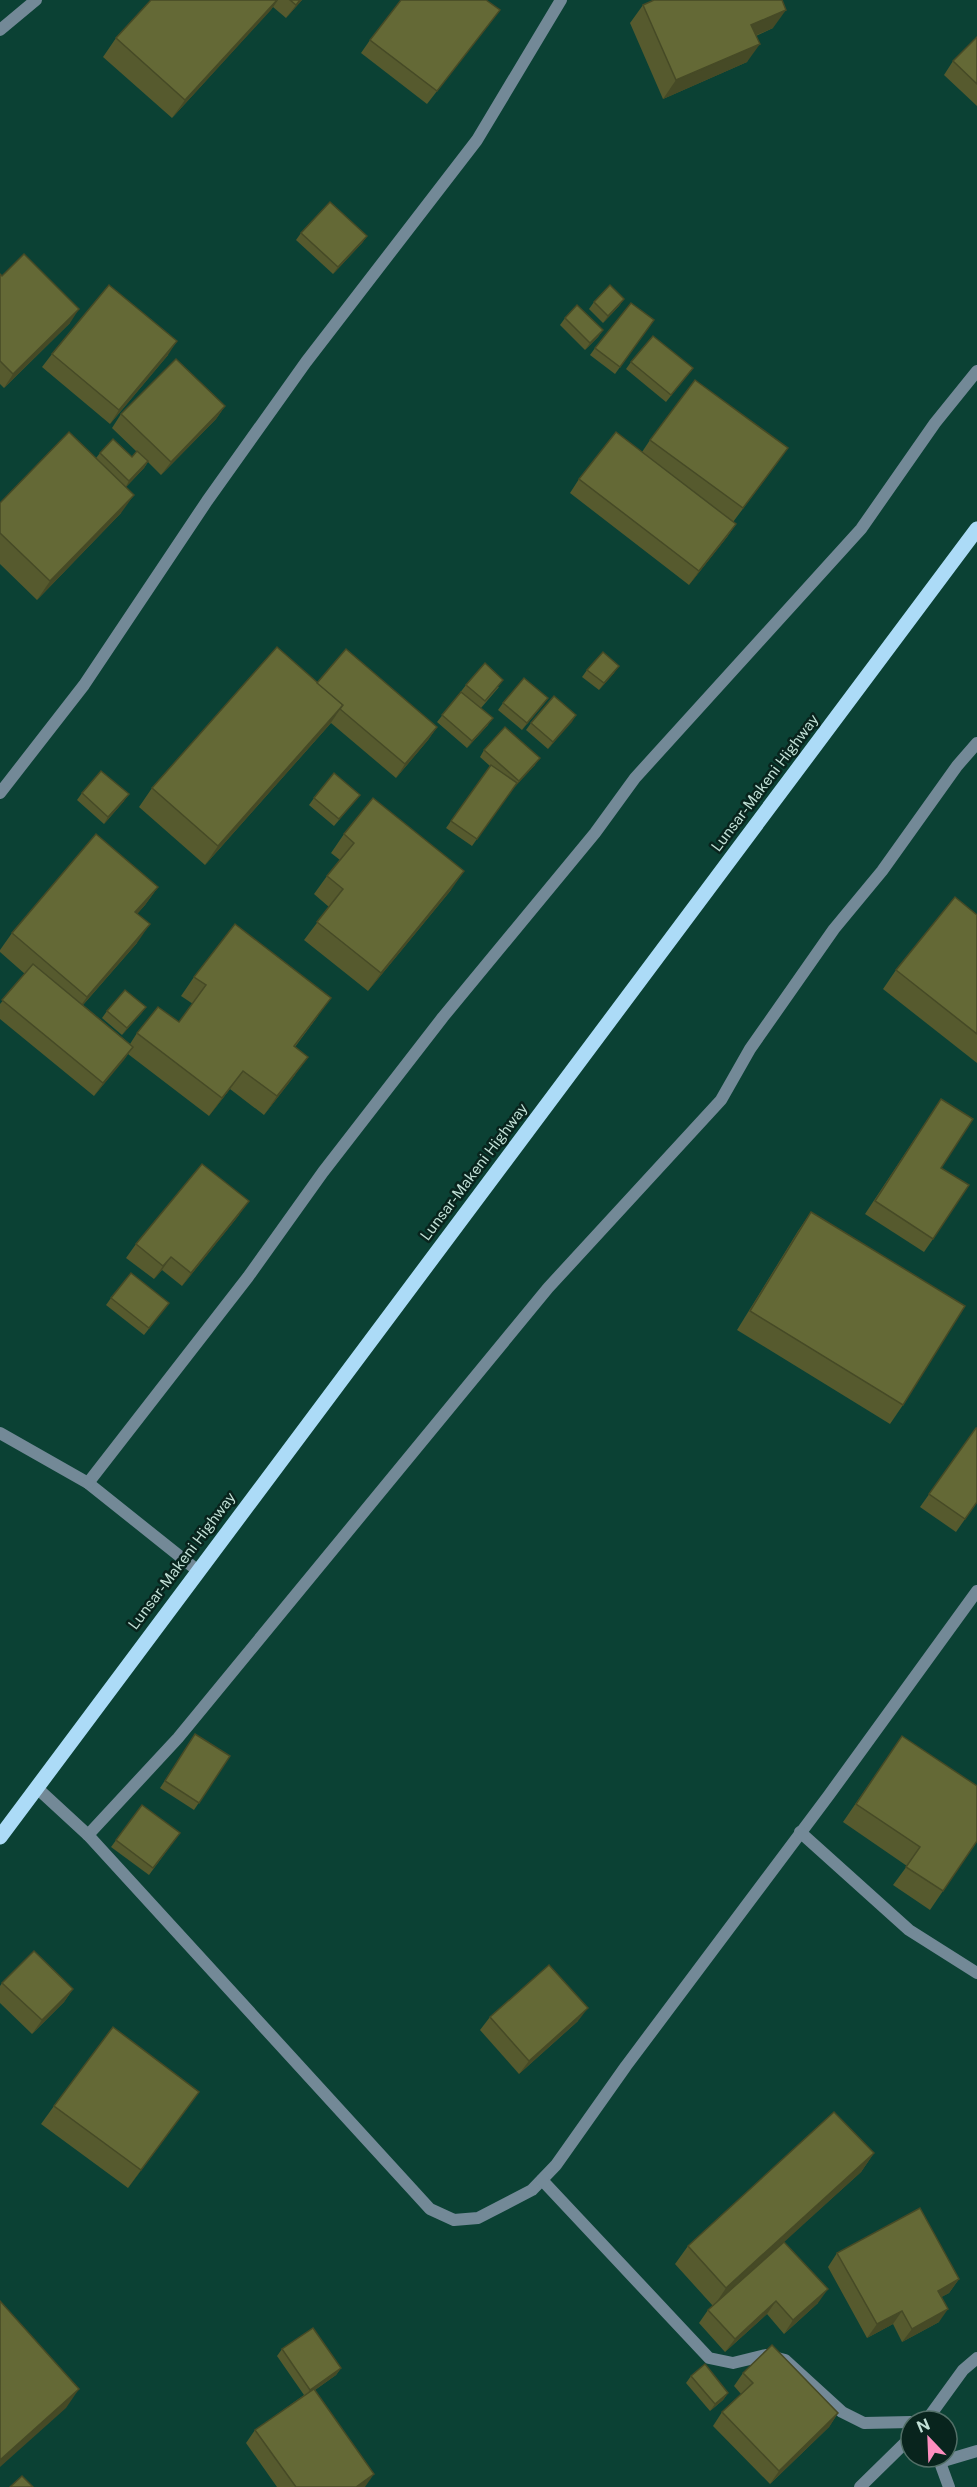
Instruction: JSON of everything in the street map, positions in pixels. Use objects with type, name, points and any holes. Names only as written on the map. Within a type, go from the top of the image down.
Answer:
[{"type":"main road","name":"Lunsar-Makeni Highway","points":[[0,1837],[197,1570],[977,529]]},
{"type":"street","points":[[0,30],[36,0]]},
{"type":"street","points":[[0,793],[84,685],[207,501],[306,362],[477,140],[561,0]]},
{"type":"street","points":[[88,1484],[248,1277],[323,1172],[443,1017],[595,833],[635,778],[861,529],[935,423],[977,371]]},
{"type":"street","points":[[88,1835],[178,1738],[548,1288],[721,1101],[750,1049],[834,929],[882,871],[957,766],[977,743]]},
{"type":"street","points":[[0,1433],[88,1484],[197,1570]]},
{"type":"street","points":[[37,1788],[88,1835],[430,2210],[454,2220],[477,2218],[532,2190],[556,2165],[626,2066],[977,1591]]},
{"type":"street","points":[[800,1832],[909,1930],[977,1973]]},
{"type":"street","points":[[542,2180],[709,2358],[733,2363],[766,2355],[785,2360],[850,2416],[864,2423],[899,2422]]},
{"type":"street","points":[[935,2409],[963,2370],[977,2358]]},
{"type":"street","points":[[860,2487],[899,2449]]},
{"type":"street","points":[[959,2455],[977,2451]]},
{"type":"street","points":[[943,2469],[949,2487]]},
{"type":"building","points":[[151,0],[277,0],[185,100],[116,38]]},
{"type":"building","points":[[290,0],[300,0],[296,5]]},
{"type":"building","points":[[401,0],[486,0],[500,10],[437,91],[370,40]]},
{"type":"building","points":[[654,0],[782,0],[786,10],[751,25],[760,44],[676,80],[643,5]]},
{"type":"building","points":[[977,37],[977,84],[953,61]]},
{"type":"building","points":[[330,202],[367,236],[338,267],[301,233]]},
{"type":"building","points":[[24,254],[79,309],[13,374],[0,361],[0,274],[2,276]]},
{"type":"building","points":[[109,285],[177,341],[119,410],[52,354]]},
{"type":"building","points":[[610,285],[624,299],[608,316],[594,302]]},
{"type":"building","points":[[631,303],[654,320],[620,367],[595,348]]},
{"type":"building","points":[[577,305],[603,330],[590,343],[565,318]]},
{"type":"building","points":[[653,336],[693,368],[671,395],[631,362]]},
{"type":"building","points":[[176,359],[225,406],[171,462],[121,414]]},
{"type":"building","points":[[695,380],[788,448],[743,508],[650,440]]},
{"type":"building","points":[[69,432],[134,495],[50,581],[0,533],[0,503]]},
{"type":"building","points":[[616,432],[736,524],[699,571],[579,479]]},
{"type":"building","points":[[113,439],[132,457],[137,451],[148,461],[129,481],[100,453]]},
{"type":"building","points":[[277,647],[343,705],[218,846],[152,788]]},
{"type":"building","points":[[346,649],[437,727],[405,764],[340,709],[343,705],[317,683]]},
{"type":"building","points":[[603,652],[619,666],[604,683],[587,670]]},
{"type":"building","points":[[485,663],[503,680],[485,701],[466,685]]},
{"type":"building","points":[[524,678],[548,698],[527,723],[503,703]]},
{"type":"building","points":[[461,692],[493,718],[472,741],[442,715]]},
{"type":"building","points":[[554,696],[576,715],[553,742],[531,723]]},
{"type":"building","points":[[505,727],[540,758],[519,781],[484,750]]},
{"type":"building","points":[[491,765],[517,783],[477,839],[451,821]]},
{"type":"building","points":[[101,771],[129,794],[108,817],[82,793]]},
{"type":"building","points":[[334,773],[360,795],[339,819],[314,798]]},
{"type":"building","points":[[373,798],[464,871],[381,973],[317,922],[343,889],[327,876],[354,843],[344,834]]},
{"type":"building","points":[[96,834],[158,887],[135,912],[150,924],[87,997],[12,933]]},
{"type":"building","points":[[955,897],[977,915],[977,1034],[896,970]]},
{"type":"building","points":[[235,924],[331,998],[294,1046],[308,1057],[277,1096],[243,1071],[222,1098],[137,1033],[158,1007],[179,1022],[206,985],[194,977]]},
{"type":"building","points":[[33,964],[133,1047],[103,1083],[2,1000]]},
{"type":"building","points":[[125,990],[146,1007],[127,1028],[107,1011]]},
{"type":"building","points":[[941,1099],[973,1119],[941,1168],[969,1185],[933,1239],[875,1201]]},
{"type":"building","points":[[202,1164],[249,1201],[191,1273],[171,1257],[163,1266],[136,1244]]},
{"type":"building","points":[[811,1212],[965,1306],[903,1405],[750,1311]]},
{"type":"building","points":[[131,1273],[169,1303],[149,1328],[111,1298]]},
{"type":"building","points":[[976,1428],[977,1502],[965,1519],[929,1494]]},
{"type":"building","points":[[195,1734],[230,1756],[199,1803],[165,1781]]},
{"type":"building","points":[[902,1736],[977,1786],[977,1841],[943,1891],[906,1867],[920,1847],[856,1804]]},
{"type":"building","points":[[142,1805],[180,1833],[153,1868],[116,1840]]},
{"type":"building","points":[[34,1951],[73,1989],[42,2020],[2,1983]]},
{"type":"building","points":[[549,1965],[588,2008],[529,2061],[490,2017]]},
{"type":"building","points":[[113,2027],[199,2092],[141,2170],[54,2106]]},
{"type":"building","points":[[834,2112],[874,2153],[726,2288],[688,2246]]},
{"type":"building","points":[[920,2208],[959,2279],[938,2291],[948,2309],[912,2329],[902,2311],[877,2324],[837,2253]]},
{"type":"building","points":[[784,2242],[828,2289],[793,2320],[776,2301],[735,2339],[708,2310]]},
{"type":"building","points":[[0,2301],[79,2389],[0,2460]]},
{"type":"building","points":[[313,2328],[341,2368],[310,2390],[282,2349]]},
{"type":"building","points":[[772,2345],[838,2413],[779,2471],[722,2412],[753,2383],[743,2373]]},
{"type":"building","points":[[705,2364],[728,2393],[715,2404],[691,2376]]},
{"type":"building","points":[[314,2389],[374,2474],[356,2487],[296,2487],[255,2430]]},
{"type":"building","points":[[22,2476],[33,2487],[10,2487]]}]
